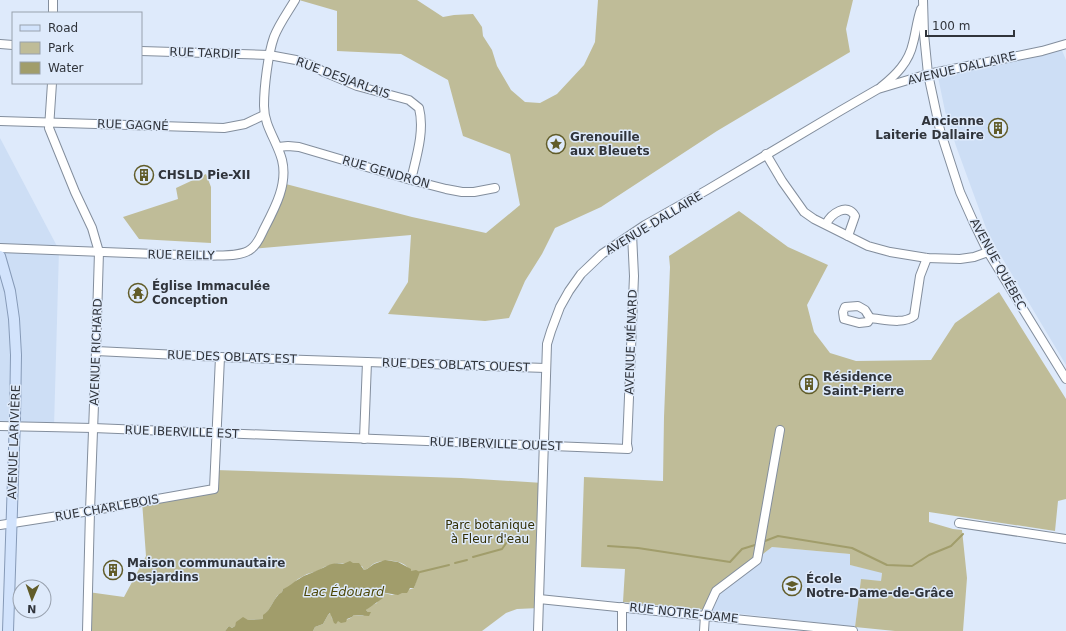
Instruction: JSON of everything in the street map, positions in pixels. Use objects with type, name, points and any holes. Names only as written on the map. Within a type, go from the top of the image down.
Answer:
[{"type":"main road","name":"AVENUE LARIVIÈRE","points":[[0,256],[10,291],[14,319],[16,355],[8,631]]},
{"type":"street","points":[[53,0],[53,12]]},
{"type":"street","points":[[264,114],[269,55],[274,36],[295,0]]},
{"type":"street","points":[[878,89],[900,70],[907,58],[913,45],[923,2]]},
{"type":"street","name":"AVENUE QUÉBEC","points":[[923,2],[928,74],[940,130],[960,192],[988,252],[1066,379]]},
{"type":"street","points":[[0,44],[12,45]]},
{"type":"street","name":"AVENUE DALLAIRE","points":[[538,631],[547,344],[560,307],[569,291],[582,274],[602,254],[632,234],[878,89],[928,74],[1042,51],[1066,44]]},
{"type":"street","name":"RUE TARDIF","points":[[142,51],[269,55]]},
{"type":"street","name":"RUE DESJARLAIS","points":[[269,55],[296,60],[311,65],[357,86],[408,100],[419,108],[420,125],[418,144],[411,180]]},
{"type":"street","name":"AVENUE RICHARD","points":[[52,84],[49,128],[92,228],[98,252],[87,631]]},
{"type":"street","name":"RUE GAGNÉ","points":[[0,121],[224,128],[245,124],[264,114]]},
{"type":"street","name":"RUE REILLY","points":[[0,248],[222,255],[243,253],[251,249],[258,241],[279,199],[282,183],[282,162],[278,147],[272,137],[264,114]]},
{"type":"street","name":"RUE GENDRON","points":[[278,147],[299,147],[411,180],[462,192],[481,191],[495,188]]},
{"type":"street","points":[[766,154],[797,204],[804,212],[814,219],[873,248],[927,258],[960,259],[974,257],[988,252]]},
{"type":"street","points":[[826,224],[832,216],[841,210],[849,210],[853,212],[855,216],[848,236]]},
{"type":"street","name":"AVENUE MÉNARD","points":[[628,449],[634,271],[632,234]]},
{"type":"street","points":[[870,318],[903,320],[910,319],[914,316],[920,276],[927,258]]},
{"type":"street","name":"RUE DES OBLATS EST","points":[[96,351],[367,362]]},
{"type":"street","points":[[216,434],[220,357]]},
{"type":"street","points":[[364,439],[367,362]]},
{"type":"street","name":"RUE DES OBLATS OUEST","points":[[367,362],[546,368]]},
{"type":"street","name":"RUE IBERVILLE EST","points":[[0,426],[93,428],[364,439]]},
{"type":"street","points":[[704,631],[705,615],[716,591],[757,560],[780,430]]},
{"type":"street","name":"RUE CHARLEBOIS","points":[[0,525],[90,512],[214,489],[216,434]]},
{"type":"street","name":"RUE IBERVILLE OUEST","points":[[364,439],[628,449]]},
{"type":"street","points":[[959,523],[1066,539]]},
{"type":"street","name":"RUE NOTRE-DAME","points":[[539,599],[853,631]]},
{"type":"street","points":[[622,607],[622,631]]},
{"type":"shaded area","points":[[1061,48],[1066,60],[1066,365],[998,251],[986,228],[956,146],[945,111],[938,77],[1000,64]]},
{"type":"shaded area","points":[[0,138],[59,250],[54,427],[0,426]]},
{"type":"shaded area","name":"École Notre-Dame-de-Grâce","points":[[772,547],[850,554],[850,565],[882,572],[881,581],[861,580],[855,627],[707,610],[716,591]]},
{"type":"green space","points":[[299,0],[417,0],[443,17],[473,14],[482,27],[483,36],[492,50],[497,66],[511,90],[525,102],[540,103],[557,94],[584,65],[595,42],[598,0],[853,0],[846,29],[850,52],[717,131],[601,207],[555,228],[542,254],[525,281],[509,318],[485,321],[388,314],[408,282],[411,235],[251,249],[282,183],[412,217],[486,233],[520,205],[510,154],[463,136],[448,80],[401,54],[337,51],[337,11]]},
{"type":"green space","points":[[206,174],[211,187],[211,243],[139,239],[123,217],[178,199],[176,188]]},
{"type":"green space","points":[[739,211],[788,247],[828,265],[807,305],[814,332],[830,353],[856,361],[931,360],[955,323],[999,292],[1066,399],[1066,499],[1058,501],[1055,531],[929,512],[929,522],[962,530],[967,578],[963,631],[895,631],[855,627],[861,579],[881,581],[882,573],[850,565],[850,554],[772,547],[716,591],[707,610],[623,602],[625,569],[581,567],[584,477],[663,481],[670,267],[669,256]]},
{"type":"green space","name":"Parc botanique à Fleur d'eau","points":[[215,470],[461,478],[543,483],[539,608],[517,609],[506,613],[482,631],[313,631],[315,627],[323,624],[328,615],[331,613],[332,619],[338,620],[347,620],[354,615],[363,616],[368,612],[366,610],[370,606],[377,603],[380,592],[392,595],[414,588],[417,578],[414,571],[411,571],[400,562],[390,560],[380,561],[364,570],[362,566],[338,563],[307,574],[298,579],[288,588],[283,589],[263,619],[241,619],[235,626],[232,628],[229,626],[225,631],[87,631],[88,592],[124,597],[146,556],[142,501],[214,489]]},
{"type":"water","name":"Lac Édouard","points":[[385,560],[398,562],[411,569],[411,571],[416,570],[420,572],[414,588],[410,588],[407,593],[398,595],[380,592],[383,598],[366,610],[371,612],[369,616],[354,615],[347,619],[346,622],[341,623],[338,621],[336,624],[334,623],[330,613],[323,624],[315,627],[313,631],[225,631],[229,626],[232,628],[235,626],[236,622],[243,617],[248,620],[263,619],[263,615],[283,589],[297,580],[332,564],[343,564],[350,561],[353,563],[359,563],[364,570]]},
{"type":"waterway","points":[[765,541],[778,536],[852,548],[887,565],[912,566],[929,555],[951,546],[963,534]]},
{"type":"waterway","points":[[473,557],[502,549],[509,539]]},
{"type":"waterway","points":[[608,546],[638,548],[730,562],[742,549],[755,545]]},
{"type":"waterway","points":[[455,563],[467,560]]},
{"type":"waterway","points":[[420,572],[449,565]]},
{"type":"place","name":"Ancienne Laiterie Dallaire","points":[[998,128]]},
{"type":"place","name":"Grenouille aux Bleuets","points":[[556,144]]},
{"type":"place","name":"CHSLD Pie-XII","points":[[144,175]]},
{"type":"place","name":"Église Immaculée Conception","points":[[138,293]]},
{"type":"place","name":"Résidence Saint-Pierre","points":[[809,384]]},
{"type":"place","name":"Maison communautaire Desjardins","points":[[113,570]]},
{"type":"place","name":"École Notre-Dame-de-Grâce","points":[[792,586]]}]
